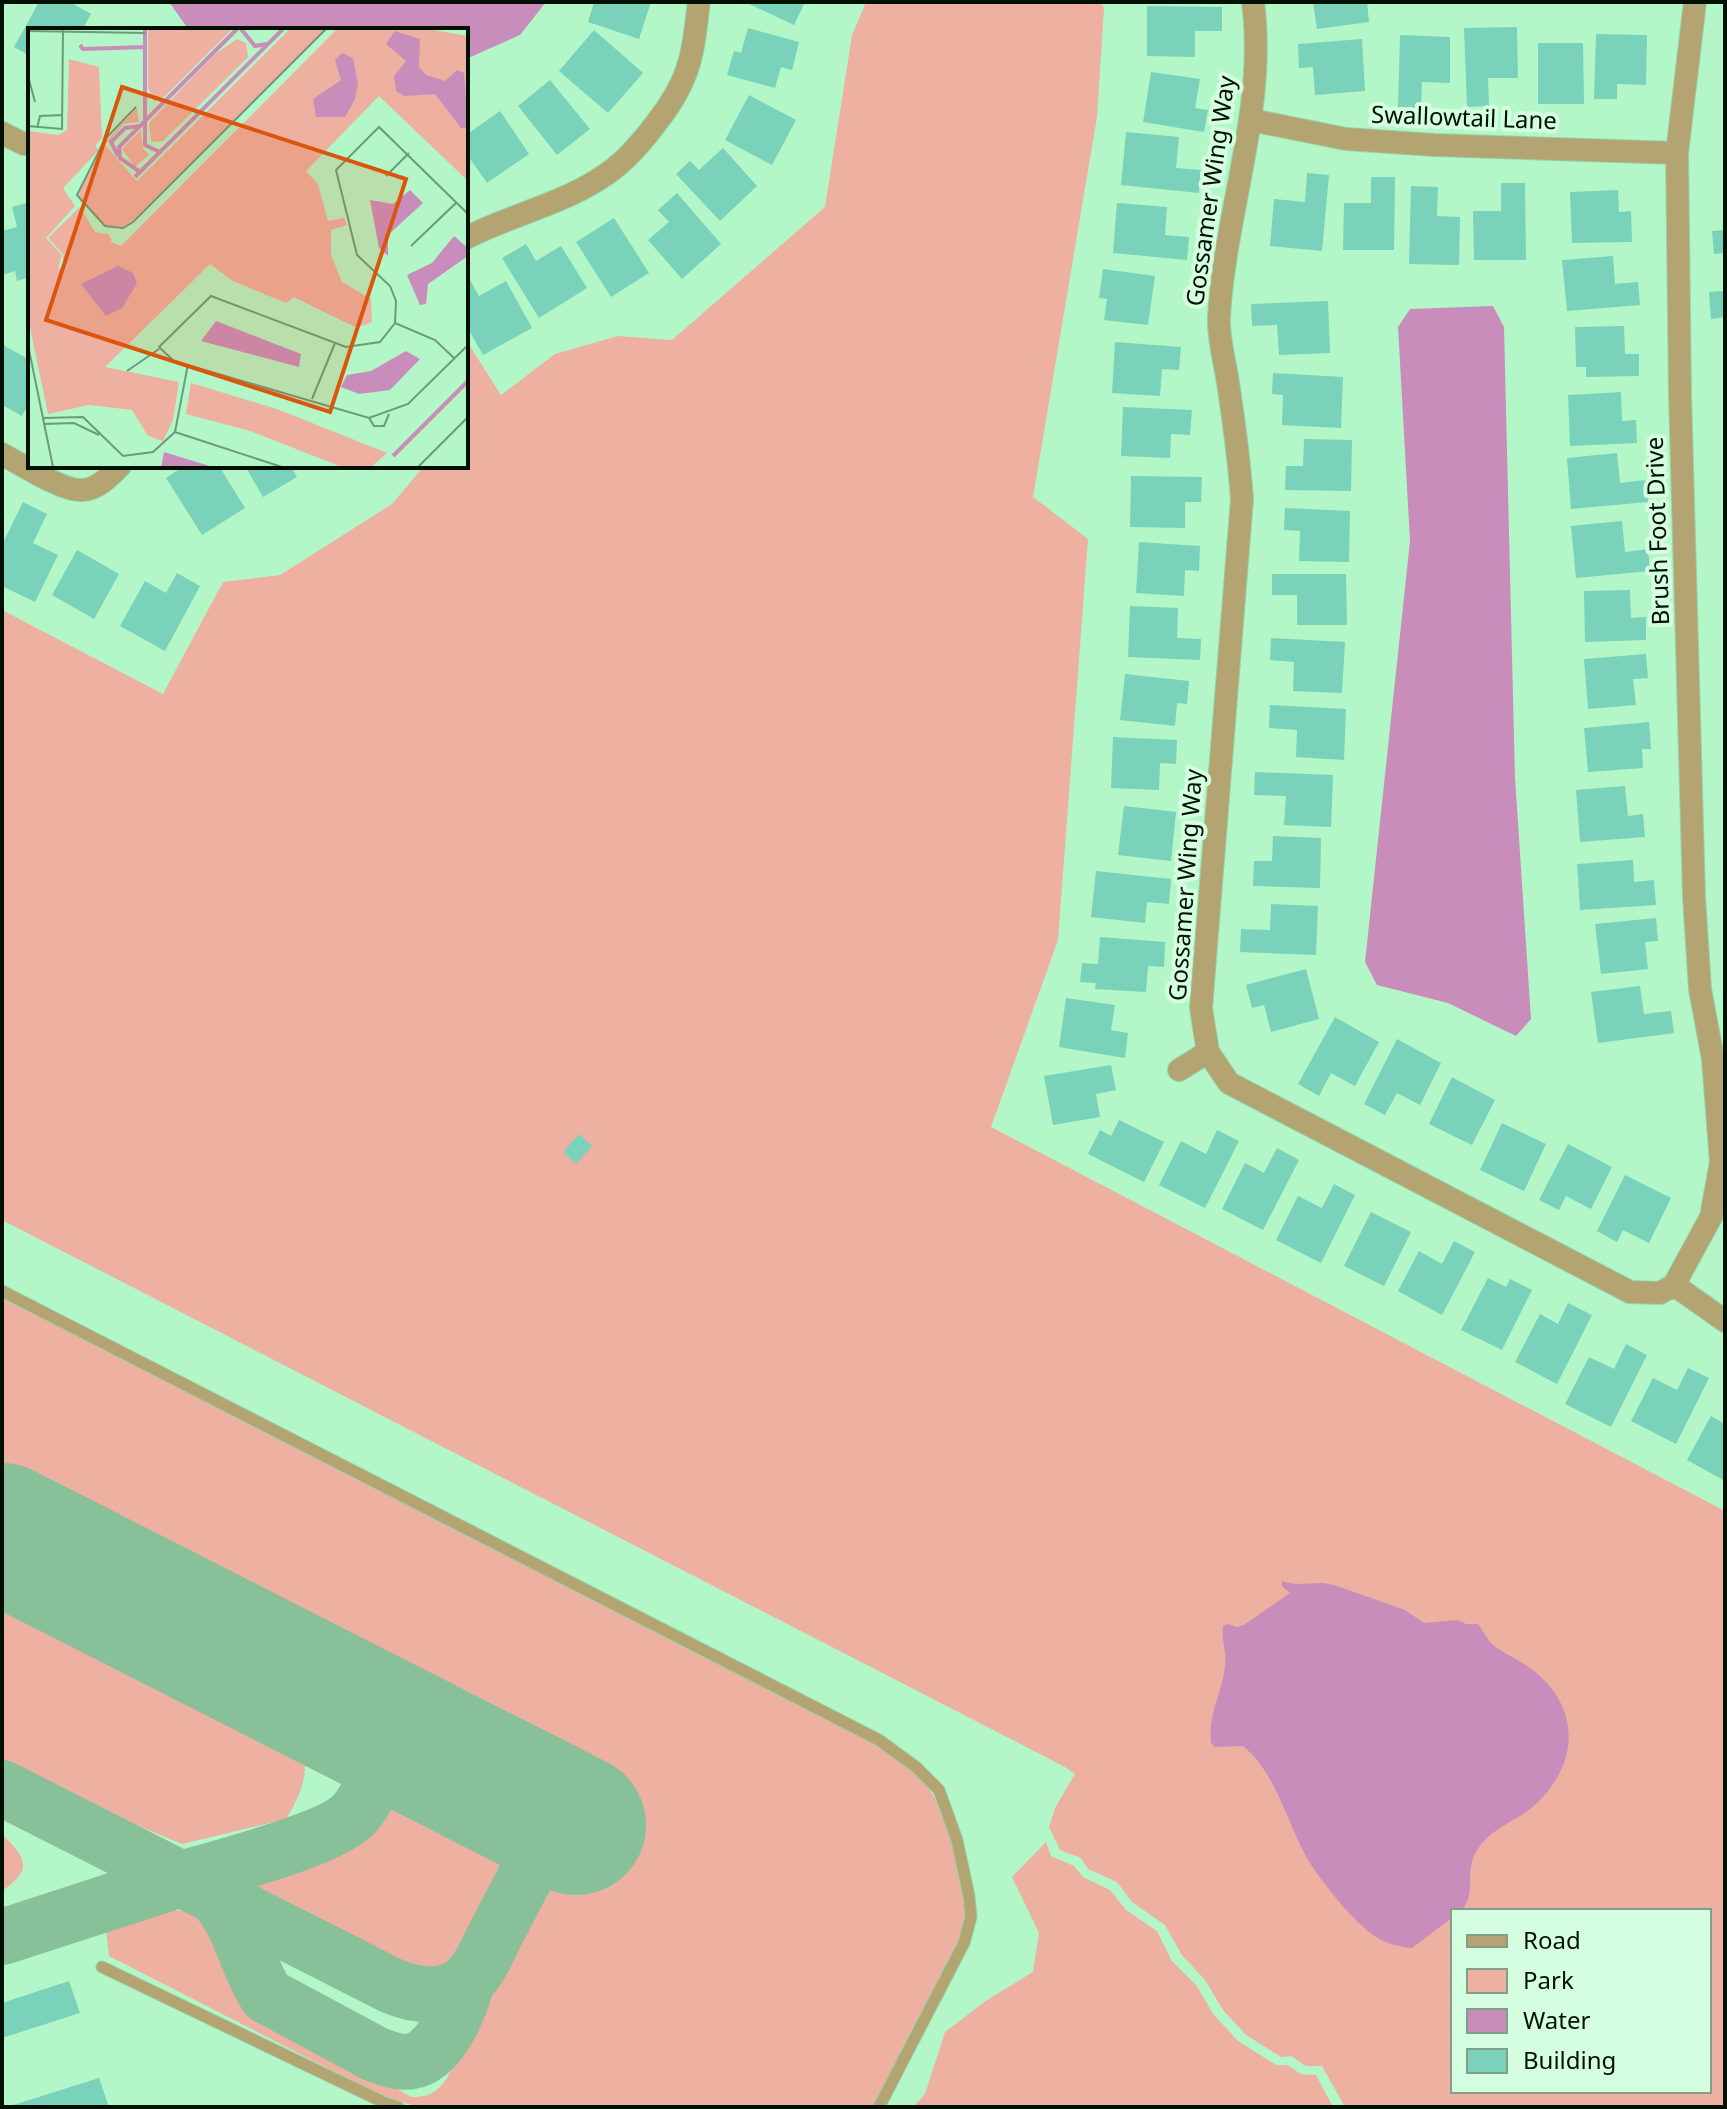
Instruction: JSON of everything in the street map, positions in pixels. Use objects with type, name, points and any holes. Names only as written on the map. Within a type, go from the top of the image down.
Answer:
[{"type":"street","points":[[468,237],[586,186],[615,167],[642,141],[674,100],[689,63],[699,2]]},
{"type":"street","name":"Gossamer Wing Way","points":[[1253,2],[1257,35],[1251,120],[1223,275],[1219,321],[1237,440],[1242,499],[1201,1008],[1208,1052],[1229,1083],[1630,1292],[1660,1293],[1674,1285]]},
{"type":"street","name":"Brush Foot Drive","points":[[1695,2],[1677,153],[1680,394],[1694,897],[1700,989],[1719,1058]]},
{"type":"street","name":"Swallowtail Lane","points":[[1251,120],[1346,139],[1677,153]]},
{"type":"street","points":[[2,133],[24,144]]},
{"type":"street","points":[[2,454],[28,467]]},
{"type":"street","points":[[30,468],[72,489],[86,490],[105,481],[118,468]]},
{"type":"street","points":[[1179,1070],[1208,1052]]},
{"type":"street","points":[[1719,1058],[1721,1162],[1711,1217],[1674,1285],[1725,1321]]},
{"type":"lane","points":[[2,1291],[879,1740],[916,1767],[939,1790],[957,1840],[971,1917],[964,1943],[879,2107]]},
{"type":"lane","points":[[102,1967],[398,2107]]},
{"type":"green space","points":[[866,2],[1101,2],[1104,8],[1097,117],[1033,497],[1088,539],[1058,940],[991,1127],[1725,1511],[1725,2107],[1345,2107],[1322,2066],[1306,2066],[1291,2056],[1281,2057],[1246,2035],[1223,2010],[1205,1980],[1181,1954],[1165,1925],[1132,1902],[1117,1882],[1088,1869],[1081,1858],[1060,1850],[1049,1827],[1055,1808],[1075,1774],[1065,1767],[2,1220],[2,610],[163,694],[223,582],[280,575],[392,504],[422,468],[468,468],[468,343],[501,395],[555,354],[618,336],[672,340],[825,207],[852,35]]},
{"type":"green space","points":[[2,1295],[870,1741],[915,1769],[935,1798],[952,1843],[966,1912],[960,1942],[874,2107],[419,2107],[384,2097],[109,1956],[106,1928],[161,1912],[177,1910],[191,1913],[204,1920],[216,1934],[235,1991],[245,2010],[412,2097],[428,2095],[447,2078],[559,1859],[569,1864],[600,1801],[2,1495]]},
{"type":"green space","points":[[2,1572],[272,1710],[295,1737],[304,1762],[301,1788],[286,1819],[182,1844],[2,1769]]},
{"type":"green space","points":[[394,1774],[505,1832],[509,1845],[508,1865],[459,1953],[442,1965],[418,1971],[384,1960],[245,1886],[245,1882],[320,1859],[356,1841],[382,1815]]},
{"type":"green space","points":[[2,1834],[17,1850],[23,1864],[19,1876],[2,1891]]},
{"type":"green space","points":[[1046,1842],[1051,1856],[1074,1866],[1083,1877],[1110,1890],[1126,1910],[1157,1931],[1172,1961],[1196,1985],[1214,2015],[1238,2041],[1276,2065],[1287,2065],[1301,2074],[1316,2075],[1333,2107],[913,2107],[925,2094],[945,2032],[987,2000],[1033,1972],[1039,1933],[1012,1877]]},
{"type":"water","points":[[169,2],[546,2],[520,35],[468,58],[468,28],[188,28]]},
{"type":"water","points":[[1493,306],[1504,327],[1515,778],[1531,1019],[1516,1036],[1448,1003],[1377,985],[1365,962],[1410,541],[1398,327],[1410,309]]},
{"type":"water","points":[[1282,1581],[1324,1583],[1405,1610],[1424,1623],[1458,1620],[1478,1624],[1492,1644],[1529,1667],[1549,1685],[1566,1716],[1568,1750],[1554,1783],[1535,1805],[1486,1839],[1473,1859],[1469,1895],[1462,1909],[1451,1909],[1451,1919],[1412,1948],[1376,1937],[1338,1901],[1307,1858],[1273,1784],[1255,1757],[1243,1746],[1215,1747],[1211,1743],[1212,1722],[1225,1666],[1223,1626],[1244,1625],[1290,1593],[1282,1586]]},
{"type":"building","points":[[39,2],[70,2],[91,14],[83,28],[28,28],[28,55],[14,47]]},
{"type":"building","points":[[594,2],[651,2],[639,39],[588,22]]},
{"type":"building","points":[[745,2],[805,2],[794,25]]},
{"type":"building","points":[[1313,2],[1367,2],[1369,22],[1317,29]]},
{"type":"building","points":[[1147,6],[1222,7],[1222,31],[1195,31],[1195,57],[1147,56]]},
{"type":"building","points":[[1517,27],[1518,78],[1488,78],[1489,106],[1467,107],[1464,28]]},
{"type":"building","points":[[748,28],[799,42],[792,70],[781,67],[775,88],[727,75],[734,51],[741,53]]},
{"type":"building","points":[[594,30],[643,73],[608,113],[559,71]]},
{"type":"building","points":[[1596,34],[1647,35],[1646,85],[1617,84],[1617,99],[1594,99]]},
{"type":"building","points":[[1400,35],[1450,37],[1450,83],[1422,82],[1421,109],[1398,108]]},
{"type":"building","points":[[1362,39],[1365,91],[1315,95],[1313,67],[1299,68],[1298,44]]},
{"type":"building","points":[[1538,43],[1583,43],[1584,104],[1538,104]]},
{"type":"building","points":[[1151,72],[1200,79],[1195,108],[1208,110],[1204,132],[1143,122]]},
{"type":"building","points":[[550,80],[590,129],[557,155],[518,106]]},
{"type":"building","points":[[749,95],[796,120],[772,165],[725,140]]},
{"type":"building","points":[[500,111],[529,154],[487,183],[468,156],[468,134]]},
{"type":"building","points":[[1126,132],[1179,137],[1176,168],[1201,170],[1199,193],[1121,185]]},
{"type":"building","points":[[723,148],[757,186],[720,221],[676,174],[690,161],[699,170]]},
{"type":"building","points":[[1307,173],[1329,175],[1322,251],[1270,246],[1274,199],[1305,202]]},
{"type":"building","points":[[1371,177],[1395,177],[1394,250],[1343,250],[1344,203],[1371,203]]},
{"type":"building","points":[[1501,183],[1525,183],[1526,260],[1474,260],[1473,211],[1501,211]]},
{"type":"building","points":[[1411,186],[1438,187],[1437,216],[1460,217],[1459,265],[1409,264]]},
{"type":"building","points":[[1618,190],[1619,212],[1631,211],[1632,242],[1572,243],[1570,192]]},
{"type":"building","points":[[677,193],[721,244],[682,279],[648,240],[669,222],[658,210]]},
{"type":"building","points":[[28,203],[28,278],[17,281],[15,271],[2,275],[2,231],[17,227],[12,207]]},
{"type":"building","points":[[1117,203],[1167,207],[1165,235],[1189,237],[1187,260],[1113,253]]},
{"type":"building","points":[[614,218],[649,273],[611,297],[576,242]]},
{"type":"building","points":[[1725,230],[1725,253],[1714,254],[1712,231]]},
{"type":"building","points":[[526,244],[536,261],[561,246],[587,288],[539,318],[502,258]]},
{"type":"building","points":[[1613,256],[1615,284],[1638,282],[1640,305],[1567,311],[1562,260]]},
{"type":"building","points":[[1103,269],[1155,276],[1148,325],[1104,320],[1107,299],[1099,298]]},
{"type":"building","points":[[468,277],[479,296],[506,281],[532,328],[483,355],[468,329]]},
{"type":"building","points":[[1725,291],[1725,317],[1711,319],[1709,292]]},
{"type":"building","points":[[1328,301],[1330,353],[1279,355],[1277,325],[1252,326],[1251,304]]},
{"type":"building","points":[[1624,326],[1625,354],[1639,354],[1639,376],[1586,377],[1586,367],[1576,367],[1575,327]]},
{"type":"building","points":[[1115,342],[1181,347],[1179,370],[1162,369],[1160,396],[1112,393]]},
{"type":"building","points":[[3,345],[28,359],[28,405],[22,416],[2,405]]},
{"type":"building","points":[[1273,373],[1343,377],[1341,428],[1282,425],[1283,395],[1272,394]]},
{"type":"building","points":[[1621,392],[1622,421],[1636,420],[1637,443],[1570,446],[1568,395]]},
{"type":"building","points":[[1123,407],[1192,410],[1190,435],[1171,434],[1170,458],[1121,456]]},
{"type":"building","points":[[1304,439],[1352,440],[1351,491],[1285,490],[1286,466],[1303,466]]},
{"type":"building","points":[[1617,453],[1620,483],[1646,480],[1648,502],[1571,509],[1567,458]]},
{"type":"building","points":[[181,468],[220,468],[245,508],[202,535],[166,478]]},
{"type":"building","points":[[246,468],[292,468],[297,477],[263,497]]},
{"type":"building","points":[[1131,476],[1202,477],[1201,502],[1185,502],[1185,528],[1130,527]]},
{"type":"building","points":[[23,502],[47,514],[33,543],[58,555],[35,602],[2,586],[2,545]]},
{"type":"building","points":[[1285,508],[1350,511],[1349,562],[1299,561],[1300,531],[1284,530]]},
{"type":"building","points":[[1622,521],[1625,552],[1648,549],[1650,571],[1576,578],[1571,526]]},
{"type":"building","points":[[1139,542],[1200,546],[1199,571],[1185,570],[1184,596],[1136,593]]},
{"type":"building","points":[[77,550],[119,574],[94,619],[52,595]]},
{"type":"building","points":[[177,573],[200,586],[165,651],[120,626],[145,581],[166,593]]},
{"type":"building","points":[[1272,574],[1346,574],[1347,625],[1297,625],[1297,595],[1272,595]]},
{"type":"building","points":[[1630,590],[1631,618],[1646,617],[1646,640],[1585,642],[1584,591]]},
{"type":"building","points":[[1130,606],[1178,608],[1177,638],[1201,639],[1200,660],[1128,657]]},
{"type":"building","points":[[1271,638],[1345,642],[1342,693],[1293,691],[1294,662],[1270,660]]},
{"type":"building","points":[[1646,654],[1648,678],[1633,679],[1636,705],[1588,709],[1584,659]]},
{"type":"building","points":[[1125,674],[1189,681],[1187,704],[1177,703],[1175,726],[1120,720]]},
{"type":"building","points":[[1270,705],[1346,709],[1344,760],[1296,757],[1297,730],[1269,728]]},
{"type":"building","points":[[1649,722],[1651,749],[1642,749],[1643,768],[1588,772],[1584,728]]},
{"type":"building","points":[[1113,737],[1177,740],[1176,764],[1160,763],[1159,790],[1111,788]]},
{"type":"building","points":[[1255,772],[1333,775],[1331,827],[1284,825],[1286,796],[1254,795]]},
{"type":"building","points":[[1625,786],[1628,816],[1643,814],[1645,837],[1580,842],[1576,790]]},
{"type":"building","points":[[1124,806],[1176,812],[1171,861],[1118,855]]},
{"type":"building","points":[[1273,836],[1321,838],[1320,888],[1253,886],[1254,861],[1272,861]]},
{"type":"building","points":[[1633,860],[1634,882],[1654,880],[1656,905],[1580,910],[1577,864]]},
{"type":"building","points":[[1096,871],[1171,879],[1169,904],[1147,902],[1145,923],[1091,917]]},
{"type":"building","points":[[1271,904],[1318,906],[1316,955],[1240,952],[1241,929],[1270,930]]},
{"type":"building","points":[[1656,918],[1658,941],[1645,942],[1648,969],[1601,974],[1595,924]]},
{"type":"building","points":[[1100,937],[1165,942],[1164,967],[1148,966],[1146,992],[1095,989],[1096,983],[1080,982],[1082,963],[1098,964]]},
{"type":"building","points":[[1306,969],[1319,1019],[1271,1032],[1264,1005],[1252,1008],[1246,985]]},
{"type":"building","points":[[1640,986],[1644,1014],[1671,1011],[1674,1033],[1598,1043],[1591,992]]},
{"type":"building","points":[[1066,998],[1115,1005],[1111,1030],[1128,1033],[1125,1058],[1059,1047]]},
{"type":"building","points":[[1335,1017],[1379,1042],[1355,1086],[1331,1073],[1319,1096],[1298,1084]]},
{"type":"building","points":[[1397,1039],[1441,1063],[1420,1105],[1397,1093],[1385,1115],[1364,1104]]},
{"type":"building","points":[[1111,1065],[1116,1090],[1096,1094],[1100,1117],[1053,1125],[1044,1076]]},
{"type":"building","points":[[1452,1077],[1495,1100],[1472,1145],[1429,1124]]},
{"type":"building","points":[[1119,1120],[1164,1142],[1144,1182],[1088,1154],[1100,1130],[1111,1136]]},
{"type":"building","points":[[1502,1123],[1546,1144],[1524,1191],[1480,1170]]},
{"type":"building","points":[[1217,1130],[1239,1141],[1205,1208],[1159,1185],[1181,1141],[1206,1154]]},
{"type":"building","points":[[579,1134],[592,1146],[576,1164],[563,1152]]},
{"type":"building","points":[[1568,1144],[1612,1167],[1591,1209],[1566,1196],[1559,1210],[1539,1200]]},
{"type":"building","points":[[1277,1148],[1299,1160],[1263,1230],[1222,1209],[1245,1163],[1264,1173]]},
{"type":"building","points":[[1625,1175],[1671,1198],[1649,1243],[1623,1230],[1617,1242],[1597,1231]]},
{"type":"building","points":[[1334,1184],[1355,1195],[1321,1263],[1276,1240],[1298,1196],[1322,1208]]},
{"type":"building","points":[[1371,1212],[1411,1232],[1384,1286],[1344,1266]]},
{"type":"building","points":[[1454,1241],[1475,1252],[1442,1315],[1398,1291],[1419,1251],[1442,1264]]},
{"type":"building","points":[[1488,1278],[1506,1287],[1510,1279],[1532,1290],[1502,1350],[1461,1330]]},
{"type":"building","points":[[1568,1303],[1592,1315],[1557,1384],[1515,1362],[1540,1314],[1558,1324]]},
{"type":"building","points":[[1626,1344],[1647,1355],[1611,1427],[1565,1404],[1589,1357],[1614,1369]]},
{"type":"building","points":[[1688,1368],[1709,1378],[1676,1444],[1631,1421],[1653,1378],[1677,1390]]},
{"type":"building","points":[[1711,1416],[1725,1424],[1725,1481],[1687,1460]]},
{"type":"building","points":[[69,1981],[80,2013],[2,2038],[2,2003]]},
{"type":"building","points":[[99,2078],[109,2107],[10,2107],[10,2106]]},
{"type":"taxiway","points":[[2,1937],[274,1852],[344,1822],[365,1799],[373,1774],[370,1749],[354,1711]]},
{"type":"taxiway","points":[[2,1788],[392,1986],[421,1994],[451,1991],[468,1980],[483,1960],[541,1847],[541,1822],[527,1800]]},
{"type":"taxiway","points":[[216,1897],[232,1921],[267,1996],[375,2054],[407,2062],[432,2050],[448,2029],[467,1982]]},
{"type":"runway","points":[[2,1533],[576,1825]]}]
